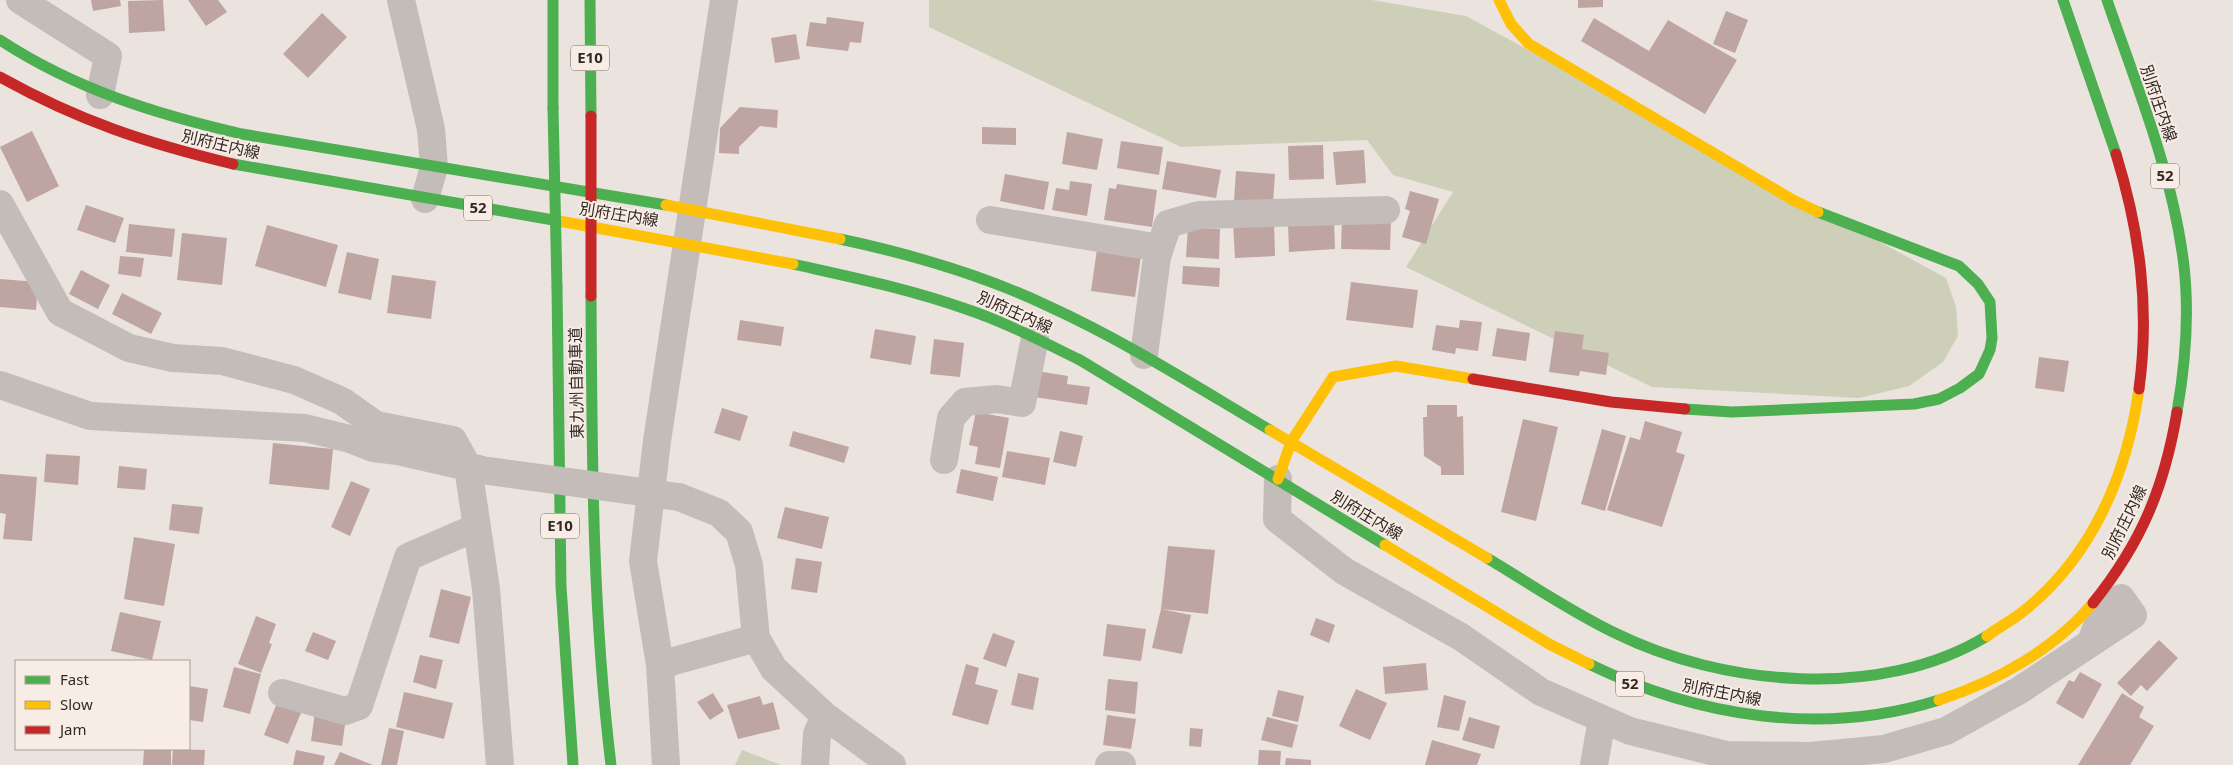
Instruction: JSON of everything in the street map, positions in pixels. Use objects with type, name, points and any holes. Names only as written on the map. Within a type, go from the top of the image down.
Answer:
[{"type":"main road","name":"東九州自動車道","points":[[553,0],[560,514],[568,707],[574,765]]},
{"type":"main road","name":"東九州自動車道","points":[[590,0],[594,526],[602,705],[611,765]]},
{"type":"main road","points":[[1278,479],[1291,442],[1333,377],[1396,366],[1611,402],[1657,408],[1732,412],[1875,408],[1914,404],[1939,399],[1960,388],[1979,374],[1985,363],[1992,338],[1990,302],[1978,284],[1959,266],[1830,217],[1761,182],[1530,44],[1516,32],[1499,0]]},
{"type":"main road","name":"別府庄内線","points":[[0,40],[41,67],[100,95],[178,119],[242,134],[692,208],[775,224],[970,275],[1022,294],[1090,325],[1144,355],[1614,633],[1656,652],[1700,665],[1747,675],[1794,679],[1843,679],[1890,671],[1929,661],[1969,646],[2003,627],[2033,604],[2061,576],[2084,545],[2101,516],[2120,471],[2131,430],[2143,357],[2142,269],[2130,203],[2063,0]]},
{"type":"main road","name":"別府庄内線","points":[[0,77],[54,108],[100,128],[144,142],[236,165],[426,199],[686,241],[793,262],[966,308],[1080,360],[1549,644],[1640,688],[1690,704],[1739,714],[1793,719],[1843,718],[1889,713],[1938,702],[1983,684],[2028,661],[2065,633],[2096,601],[2125,562],[2146,522],[2162,482],[2172,440],[2184,360],[2186,296],[2180,234],[2159,152],[2107,0]]},
{"type":"street","points":[[20,0],[57,9],[108,56],[100,95]]},
{"type":"street","points":[[401,0],[431,129],[434,167],[426,199]]},
{"type":"street","points":[[666,765],[660,666],[643,561],[657,441],[724,0]]},
{"type":"street","points":[[0,204],[60,312],[128,348],[173,358],[222,361],[294,380],[342,401],[376,425],[453,440],[474,468],[477,527],[486,589],[500,765]]},
{"type":"street","points":[[1144,355],[1160,248],[1168,224],[1200,215],[1386,210]]},
{"type":"street","points":[[990,220],[1160,248]]},
{"type":"street","points":[[944,460],[951,418],[965,402],[996,399],[1022,403],[1035,338]]},
{"type":"street","points":[[0,385],[90,416],[305,428],[350,439],[373,448],[398,450],[474,468],[679,497],[719,513],[739,532],[749,565],[756,638],[774,669],[824,716],[892,765]]},
{"type":"street","points":[[1278,479],[1277,519],[1344,571],[1461,637],[1541,692],[1630,731],[1727,755],[1811,756],[1884,749],[1946,731],[2020,690],[2091,642]]},
{"type":"street","points":[[282,693],[345,711],[359,706],[408,557],[477,527]]},
{"type":"street","points":[[660,666],[756,638]]},
{"type":"street","points":[[815,765],[817,734],[824,716]]},
{"type":"street","points":[[1594,765],[1602,719]]},
{"type":"green space","points":[[929,0],[1372,0],[1466,16],[1946,278],[1956,307],[1958,336],[1943,362],[1909,386],[1859,398],[1652,387],[1406,267],[1453,192],[1393,175],[1367,140],[1181,147],[929,27]]},
{"type":"green space","points":[[742,750],[781,765],[735,765]]},
{"type":"building","points":[[91,0],[120,0],[121,6],[93,11]]},
{"type":"building","points":[[163,0],[165,31],[129,33],[128,1]]},
{"type":"building","points":[[188,0],[218,0],[227,12],[206,26]]},
{"type":"building","points":[[1578,0],[1603,0],[1603,7],[1578,8]]},
{"type":"building","points":[[1726,11],[1748,20],[1735,53],[1713,44]]},
{"type":"building","points":[[322,13],[347,37],[308,78],[283,54]]},
{"type":"building","points":[[827,17],[864,22],[861,43],[850,42],[848,51],[806,46],[810,22],[826,24]]},
{"type":"building","points":[[1594,18],[1649,51],[1668,20],[1737,60],[1705,114],[1581,41]]},
{"type":"building","points":[[796,34],[800,59],[775,63],[771,38]]},
{"type":"building","points":[[740,107],[778,110],[777,128],[760,126],[739,147],[739,154],[719,153],[720,128]]},
{"type":"building","points":[[982,127],[1016,128],[1016,145],[982,144]]},
{"type":"building","points":[[32,131],[59,186],[27,202],[0,147]]},
{"type":"building","points":[[1067,132],[1103,139],[1097,170],[1062,164]]},
{"type":"building","points":[[1121,141],[1163,147],[1159,175],[1117,168]]},
{"type":"building","points":[[1323,145],[1324,179],[1289,180],[1288,146]]},
{"type":"building","points":[[1364,150],[1366,183],[1336,185],[1333,152]]},
{"type":"building","points":[[1167,161],[1221,170],[1216,198],[1162,189]]},
{"type":"building","points":[[1236,171],[1275,174],[1273,203],[1234,201]]},
{"type":"building","points":[[1005,174],[1049,182],[1044,210],[1000,201]]},
{"type":"building","points":[[1070,181],[1092,184],[1087,216],[1052,210],[1056,188],[1069,190]]},
{"type":"building","points":[[1117,184],[1157,190],[1152,227],[1104,220],[1109,188],[1116,189]]},
{"type":"building","points":[[1410,191],[1439,199],[1426,244],[1402,237],[1410,211],[1405,209]]},
{"type":"building","points":[[86,205],[124,218],[115,243],[77,230]]},
{"type":"building","points":[[1342,219],[1391,220],[1390,250],[1341,249]]},
{"type":"building","points":[[1274,221],[1275,256],[1235,258],[1233,223]]},
{"type":"building","points":[[1334,221],[1335,249],[1289,252],[1288,224]]},
{"type":"building","points":[[129,224],[175,229],[172,257],[126,252]]},
{"type":"building","points":[[267,225],[338,245],[326,287],[255,266]]},
{"type":"building","points":[[1188,227],[1220,229],[1219,259],[1186,257]]},
{"type":"building","points":[[182,233],[227,238],[222,285],[177,280]]},
{"type":"building","points":[[1097,249],[1141,256],[1135,297],[1091,291]]},
{"type":"building","points":[[347,252],[379,259],[371,300],[338,293]]},
{"type":"building","points":[[120,256],[144,258],[141,277],[118,274]]},
{"type":"building","points":[[1183,266],[1220,268],[1219,287],[1182,284]]},
{"type":"building","points":[[81,270],[110,285],[98,309],[69,294]]},
{"type":"building","points":[[392,275],[436,281],[431,319],[387,313]]},
{"type":"building","points":[[0,279],[38,282],[36,310],[0,307]]},
{"type":"building","points":[[1351,282],[1418,290],[1413,328],[1346,320]]},
{"type":"building","points":[[122,293],[162,313],[151,334],[112,314]]},
{"type":"building","points":[[740,320],[784,327],[781,346],[737,340]]},
{"type":"building","points":[[1460,320],[1482,322],[1478,351],[1456,348],[1455,354],[1432,350],[1436,325],[1459,328]]},
{"type":"building","points":[[1497,328],[1530,333],[1526,361],[1492,356]]},
{"type":"building","points":[[875,329],[916,336],[911,365],[870,358]]},
{"type":"building","points":[[1555,331],[1584,335],[1582,349],[1609,353],[1606,375],[1580,371],[1579,376],[1549,372]]},
{"type":"building","points":[[934,339],[964,343],[960,377],[930,374]]},
{"type":"building","points":[[2039,357],[2069,361],[2064,392],[2035,388]]},
{"type":"building","points":[[1037,371],[1068,376],[1067,384],[1090,387],[1087,405],[1034,397]]},
{"type":"building","points":[[1427,405],[1457,405],[1457,417],[1463,416],[1464,475],[1441,475],[1441,467],[1424,456],[1423,417],[1427,417]]},
{"type":"building","points":[[722,408],[748,416],[740,441],[714,433]]},
{"type":"building","points":[[976,412],[1009,418],[1000,468],[975,464],[978,447],[969,445]]},
{"type":"building","points":[[1523,419],[1558,427],[1536,521],[1501,512]]},
{"type":"building","points":[[1645,421],[1682,432],[1676,452],[1685,455],[1662,527],[1607,510],[1630,437],[1640,440]]},
{"type":"building","points":[[1602,429],[1626,436],[1605,511],[1581,504]]},
{"type":"building","points":[[793,431],[849,447],[844,463],[789,446]]},
{"type":"building","points":[[1060,431],[1083,436],[1076,467],[1053,462]]},
{"type":"building","points":[[273,443],[333,449],[329,490],[269,484]]},
{"type":"building","points":[[1007,451],[1050,458],[1045,485],[1002,477]]},
{"type":"building","points":[[46,454],[80,456],[78,485],[44,482]]},
{"type":"building","points":[[119,466],[147,469],[145,490],[117,488]]},
{"type":"building","points":[[961,469],[998,477],[993,501],[956,493]]},
{"type":"building","points":[[0,474],[37,477],[32,541],[3,539],[6,514],[0,513]]},
{"type":"building","points":[[351,481],[370,489],[350,536],[331,527]]},
{"type":"building","points":[[172,504],[203,507],[199,534],[169,530]]},
{"type":"building","points":[[785,507],[829,517],[822,549],[777,538]]},
{"type":"building","points":[[134,537],[175,544],[164,606],[124,599]]},
{"type":"building","points":[[1168,546],[1215,550],[1208,614],[1161,609]]},
{"type":"building","points":[[796,558],[822,562],[817,593],[791,589]]},
{"type":"building","points":[[441,589],[471,597],[459,644],[429,637]]},
{"type":"building","points":[[1161,609],[1191,615],[1182,654],[1152,648]]},
{"type":"building","points":[[120,612],[161,621],[152,660],[111,651]]},
{"type":"building","points":[[256,616],[276,624],[269,643],[272,644],[261,673],[238,664]]},
{"type":"building","points":[[1316,618],[1335,625],[1329,643],[1310,635]]},
{"type":"building","points":[[1107,624],[1146,629],[1141,661],[1103,656]]},
{"type":"building","points":[[313,632],[336,641],[328,660],[305,651]]},
{"type":"building","points":[[993,633],[1015,641],[1006,667],[983,659]]},
{"type":"building","points":[[2159,640],[2178,658],[2147,691],[2141,685],[2131,696],[2117,683]]},
{"type":"building","points":[[420,655],[443,660],[436,689],[413,682]]},
{"type":"building","points":[[1426,663],[1428,690],[1385,694],[1383,667]]},
{"type":"building","points":[[966,664],[979,668],[975,684],[998,690],[988,725],[952,715]]},
{"type":"building","points":[[234,667],[261,674],[250,714],[223,707]]},
{"type":"building","points":[[2080,672],[2102,684],[2083,719],[2056,703],[2069,680],[2074,682]]},
{"type":"building","points":[[1018,673],[1039,678],[1033,710],[1011,705]]},
{"type":"building","points":[[1108,679],[1138,682],[1135,714],[1105,710]]},
{"type":"building","points":[[190,686],[208,689],[203,722],[190,720]]},
{"type":"building","points":[[1356,689],[1387,703],[1370,740],[1339,726]]},
{"type":"building","points":[[1278,690],[1304,696],[1298,722],[1272,716]]},
{"type":"building","points":[[404,692],[453,703],[444,739],[396,727]]},
{"type":"building","points":[[713,693],[724,711],[710,720],[697,702]]},
{"type":"building","points":[[2122,693],[2144,707],[2139,717],[2154,726],[2130,765],[2078,765]]},
{"type":"building","points":[[1444,695],[1466,701],[1459,731],[1437,727]]},
{"type":"building","points":[[760,696],[763,705],[773,702],[780,729],[738,739],[727,705]]},
{"type":"building","points":[[279,698],[303,708],[288,744],[264,735]]},
{"type":"building","points":[[315,712],[346,718],[342,746],[311,741]]},
{"type":"building","points":[[1107,715],[1136,719],[1131,749],[1103,745]]},
{"type":"building","points":[[1267,717],[1298,725],[1292,748],[1261,740]]},
{"type":"building","points":[[1469,717],[1500,726],[1494,749],[1462,740]]},
{"type":"building","points":[[389,728],[404,731],[397,765],[381,765]]},
{"type":"building","points":[[1190,728],[1203,729],[1201,747],[1189,746]]},
{"type":"building","points":[[1432,740],[1481,754],[1477,765],[1425,765]]},
{"type":"building","points":[[144,750],[171,750],[171,765],[143,765]]},
{"type":"building","points":[[173,750],[205,750],[204,765],[172,765]]},
{"type":"building","points":[[296,750],[325,756],[323,765],[293,765]]},
{"type":"building","points":[[1259,750],[1281,751],[1280,765],[1258,765]]},
{"type":"building","points":[[340,752],[373,765],[334,765]]},
{"type":"building","points":[[1286,758],[1311,760],[1311,765],[1285,765]]},
{"type":"traffic: fast","points":[[553,0],[553,108]]},
{"type":"traffic: fast","points":[[590,0],[591,116]]},
{"type":"traffic: fast","points":[[2063,0],[2116,154]]},
{"type":"traffic: fast","points":[[2107,0],[2141,95],[2161,159],[2170,192],[2183,258],[2187,316],[2185,355],[2177,412]]},
{"type":"traffic: fast","points":[[0,40],[57,73],[116,98],[178,118],[242,134],[666,205]]},
{"type":"traffic: fast","points":[[553,108],[557,287]]},
{"type":"traffic: fast","points":[[233,164],[559,221]]},
{"type":"traffic: fast","points":[[1685,409],[1732,412],[1914,404],[1939,399],[1960,388],[1979,374],[1990,350],[1992,338],[1990,302],[1978,284],[1959,266],[1818,212]]},
{"type":"traffic: fast","points":[[840,239],[946,266],[1023,295],[1133,349],[1270,430]]},
{"type":"traffic: fast","points":[[793,264],[924,295],[981,314],[1024,333],[1080,360],[1385,545]]},
{"type":"traffic: fast","points":[[557,287],[561,586],[573,765]]},
{"type":"traffic: fast","points":[[591,296],[594,531],[600,648],[611,765]]},
{"type":"traffic: fast","points":[[1487,558],[1566,607],[1615,633],[1657,651],[1703,665],[1752,674],[1801,679],[1851,678],[1899,670],[1945,657],[1987,636]]},
{"type":"traffic: fast","points":[[1589,664],[1673,697],[1761,716],[1806,719],[1850,717],[1895,711],[1939,700]]},
{"type":"traffic: slow","points":[[1499,0],[1511,24],[1529,44],[1793,200],[1818,212]]},
{"type":"traffic: slow","points":[[666,205],[840,239]]},
{"type":"traffic: slow","points":[[559,221],[793,264]]},
{"type":"traffic: slow","points":[[1278,479],[1291,442],[1333,377],[1396,366],[1473,379]]},
{"type":"traffic: slow","points":[[1987,636],[2020,614],[2049,588],[2070,564],[2088,538],[2116,482],[2126,452],[2139,389]]},
{"type":"traffic: slow","points":[[1270,430],[1487,558]]},
{"type":"traffic: slow","points":[[1385,545],[1549,644],[1589,664]]},
{"type":"traffic: slow","points":[[1939,700],[1960,693],[2002,674],[2042,650],[2077,620],[2093,603]]},
{"type":"traffic: jam","points":[[0,77],[29,93],[114,129],[171,148],[233,164]]},
{"type":"traffic: jam","points":[[591,116],[591,296]]},
{"type":"traffic: jam","points":[[2116,154],[2131,212],[2141,270],[2143,329],[2139,389]]},
{"type":"traffic: jam","points":[[1473,379],[1611,402],[1685,409]]},
{"type":"traffic: jam","points":[[2093,603],[2125,559],[2148,514],[2165,466],[2177,412]]}]
